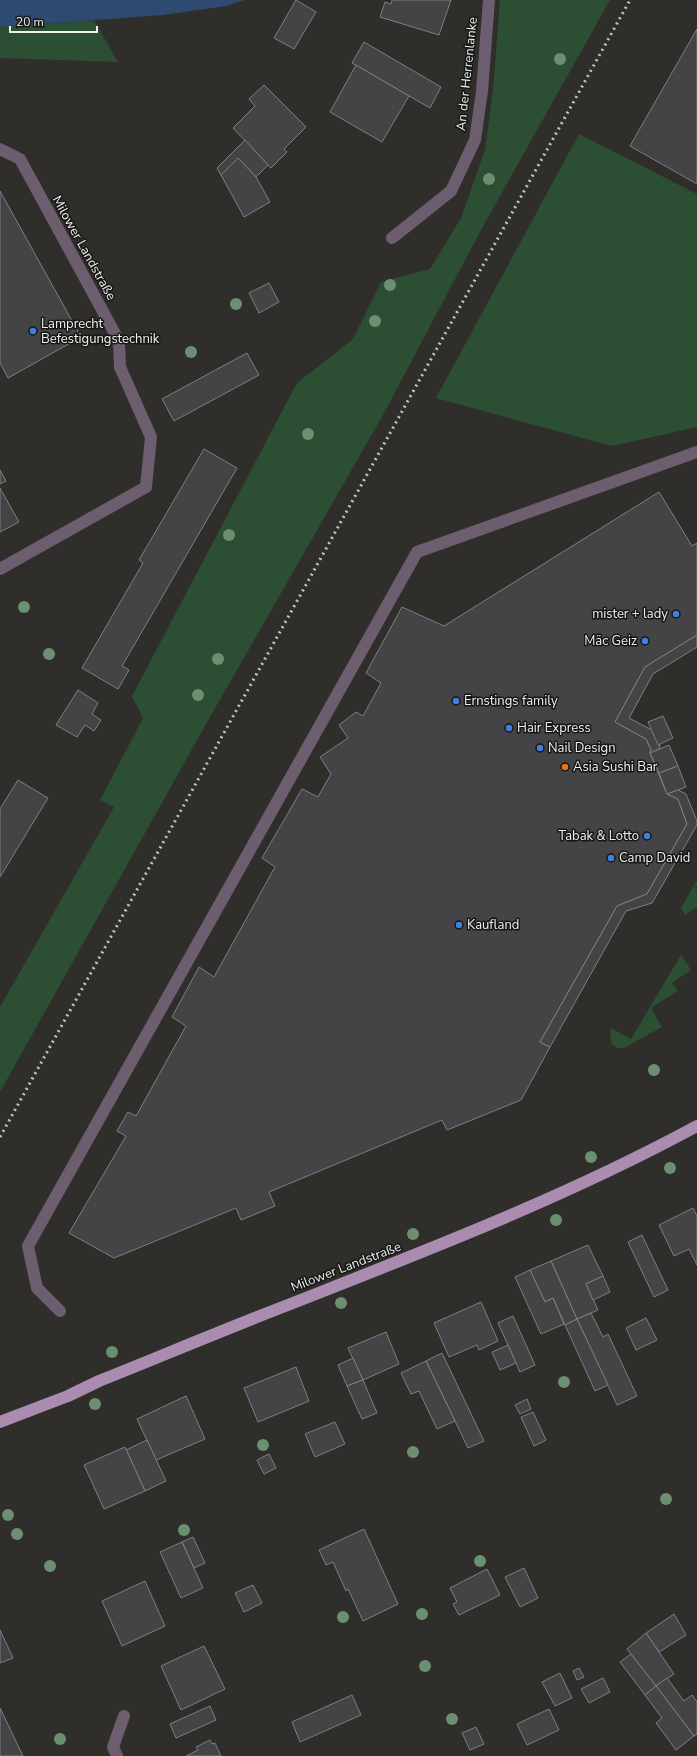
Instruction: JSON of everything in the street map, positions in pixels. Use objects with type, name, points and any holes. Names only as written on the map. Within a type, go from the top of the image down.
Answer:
[{"type":"main road","name":"Milower Landstraße","points":[[0,1422],[68,1396],[99,1381],[291,1303],[400,1262],[617,1167],[697,1126]]},
{"type":"street","name":"An der Herrenlanke","points":[[392,238],[451,191],[475,140],[482,91],[489,0]]},
{"type":"street","name":"Milower Landstraße","points":[[0,149],[20,159],[119,341],[120,367],[150,437],[146,487],[0,569]]},
{"type":"street","points":[[60,1311],[37,1288],[28,1246],[417,552],[697,452]]},
{"type":"street","points":[[117,1756],[113,1747],[124,1716]]},
{"type":"green space","points":[[500,0],[610,0],[481,230],[383,415],[210,717],[0,1092],[0,1007],[114,807],[100,800],[143,718],[132,696],[297,383],[353,339],[381,282],[430,269],[461,218],[485,150],[493,90]]},
{"type":"green space","points":[[94,20],[118,62],[0,58],[0,27]]},
{"type":"green space","points":[[579,134],[697,194],[697,427],[612,446],[436,398]]},
{"type":"green space","points":[[697,880],[697,886],[695,887],[697,890],[697,907],[685,915],[681,908]]},
{"type":"green space","points":[[681,955],[691,970],[672,983],[678,991],[651,1008],[662,1027],[624,1048],[618,1048],[612,1044],[610,1036],[611,1028],[631,1039]]},
{"type":"water","points":[[0,0],[245,0],[226,6],[163,15],[0,27]]},
{"type":"building","points":[[296,0],[316,12],[294,49],[274,38]]},
{"type":"building","points":[[392,0],[451,0],[439,35],[380,17],[385,2],[391,4]]},
{"type":"building","points":[[697,29],[697,184],[630,146]]},
{"type":"building","points":[[364,42],[441,87],[430,108],[352,63]]},
{"type":"building","points":[[356,65],[409,96],[382,142],[330,112]]},
{"type":"building","points":[[264,85],[306,127],[284,149],[287,152],[271,168],[233,128],[255,106],[249,99]]},
{"type":"building","points":[[245,140],[268,165],[256,177],[238,158],[221,175],[217,168]]},
{"type":"building","points":[[238,158],[256,177],[270,202],[244,217],[221,175]]},
{"type":"building","points":[[0,191],[81,337],[8,378],[0,363]]},
{"type":"building","points":[[269,283],[279,302],[259,313],[249,293]]},
{"type":"building","points":[[247,353],[259,375],[174,421],[162,399]]},
{"type":"building","points":[[204,449],[237,468],[122,666],[129,670],[118,689],[82,668],[143,563],[139,560]]},
{"type":"building","points":[[0,470],[6,481],[0,484]]},
{"type":"building","points":[[0,488],[19,522],[0,532]]},
{"type":"building","points":[[659,492],[692,546],[697,543],[697,635],[645,667],[615,722],[646,739],[651,749],[650,753],[667,794],[678,799],[687,824],[647,894],[617,906],[540,1042],[550,1047],[521,1100],[447,1130],[442,1120],[269,1192],[275,1206],[241,1220],[236,1208],[114,1258],[69,1233],[126,1136],[117,1131],[128,1112],[136,1116],[186,1026],[172,1017],[199,967],[214,977],[275,867],[262,858],[302,789],[318,797],[331,774],[320,757],[348,738],[339,725],[356,712],[363,716],[381,683],[366,673],[402,607],[444,626]]},
{"type":"building","points":[[697,635],[697,647],[653,674],[629,718],[654,731],[660,745],[659,749],[650,753],[651,749],[646,739],[615,722],[645,667]]},
{"type":"building","points":[[78,690],[98,703],[92,714],[101,720],[94,731],[85,725],[77,737],[56,725]]},
{"type":"building","points":[[663,716],[673,738],[658,745],[648,722]]},
{"type":"building","points":[[669,745],[678,766],[659,773],[650,753]]},
{"type":"building","points":[[678,766],[686,787],[667,794],[659,773]]},
{"type":"building","points":[[18,780],[48,798],[0,877],[0,809]]},
{"type":"building","points":[[678,790],[686,794],[697,821],[697,825],[652,903],[626,911],[550,1047],[540,1042],[617,906],[647,894],[687,824],[678,799],[667,794]]},
{"type":"building","points":[[693,1208],[697,1216],[697,1265],[689,1249],[674,1256],[659,1225]]},
{"type":"building","points":[[642,1235],[668,1290],[654,1297],[628,1242]]},
{"type":"building","points":[[588,1245],[603,1276],[586,1284],[598,1310],[577,1319],[551,1261]]},
{"type":"building","points":[[551,1261],[577,1319],[565,1325],[553,1298],[545,1302],[530,1270]]},
{"type":"building","points":[[530,1270],[545,1302],[553,1298],[564,1324],[541,1334],[515,1277]]},
{"type":"building","points":[[603,1276],[610,1292],[593,1300],[586,1284]]},
{"type":"building","points":[[481,1302],[498,1341],[479,1350],[477,1345],[449,1357],[434,1323]]},
{"type":"building","points":[[591,1313],[603,1337],[608,1334],[637,1396],[617,1405],[577,1319]]},
{"type":"building","points":[[513,1316],[535,1365],[520,1372],[498,1323]]},
{"type":"building","points":[[646,1318],[657,1340],[636,1350],[626,1328]]},
{"type":"building","points":[[577,1319],[608,1385],[595,1391],[565,1325]]},
{"type":"building","points":[[386,1332],[399,1364],[363,1380],[348,1348]]},
{"type":"building","points":[[508,1345],[516,1363],[500,1370],[492,1352]]},
{"type":"building","points":[[442,1353],[484,1441],[468,1448],[426,1361]]},
{"type":"building","points":[[353,1358],[363,1380],[347,1386],[338,1365]]},
{"type":"building","points":[[426,1361],[455,1421],[437,1429],[419,1391],[411,1394],[401,1373]]},
{"type":"building","points":[[296,1367],[309,1401],[258,1422],[244,1388]]},
{"type":"building","points":[[363,1380],[377,1413],[362,1419],[347,1386]]},
{"type":"building","points":[[186,1396],[205,1439],[156,1460],[137,1419]]},
{"type":"building","points":[[527,1399],[531,1409],[520,1414],[515,1405]]},
{"type":"building","points":[[533,1412],[546,1440],[534,1446],[521,1417]]},
{"type":"building","points":[[335,1422],[345,1444],[315,1457],[305,1434]]},
{"type":"building","points":[[147,1440],[166,1481],[145,1491],[126,1450]]},
{"type":"building","points":[[125,1447],[145,1491],[104,1509],[84,1465]]},
{"type":"building","points":[[269,1454],[276,1468],[264,1474],[257,1460]]},
{"type":"building","points":[[364,1529],[398,1604],[363,1621],[348,1589],[346,1591],[333,1562],[326,1565],[319,1550]]},
{"type":"building","points":[[193,1537],[205,1563],[194,1568],[182,1542]]},
{"type":"building","points":[[182,1542],[203,1588],[181,1598],[160,1552]]},
{"type":"building","points":[[524,1568],[538,1598],[520,1607],[505,1577]]},
{"type":"building","points":[[487,1569],[500,1595],[459,1615],[453,1604],[457,1602],[450,1588]]},
{"type":"building","points":[[145,1581],[165,1626],[122,1646],[102,1601]]},
{"type":"building","points":[[253,1585],[262,1603],[244,1612],[235,1593]]},
{"type":"building","points":[[674,1614],[686,1635],[659,1652],[646,1633]]},
{"type":"building","points":[[0,1630],[13,1658],[0,1663]]},
{"type":"building","points":[[646,1633],[674,1674],[656,1686],[627,1649]]},
{"type":"building","points":[[204,1646],[225,1689],[181,1710],[161,1666]]},
{"type":"building","points":[[631,1654],[656,1686],[645,1695],[620,1662]]},
{"type":"building","points":[[579,1668],[584,1677],[577,1680],[573,1671]]},
{"type":"building","points":[[560,1673],[572,1698],[555,1706],[542,1682]]},
{"type":"building","points":[[603,1678],[610,1692],[589,1703],[581,1689]]},
{"type":"building","points":[[667,1678],[684,1701],[692,1695],[697,1702],[697,1734],[694,1736],[656,1686]]},
{"type":"building","points":[[656,1686],[694,1736],[676,1750],[656,1723],[662,1718],[645,1695]]},
{"type":"building","points":[[352,1695],[361,1715],[300,1742],[292,1722]]},
{"type":"building","points":[[210,1706],[216,1720],[176,1738],[170,1724]]},
{"type":"building","points":[[0,1708],[23,1756],[0,1756]]},
{"type":"building","points":[[549,1709],[559,1730],[527,1745],[517,1724]]},
{"type":"building","points":[[476,1727],[484,1744],[470,1750],[462,1733]]},
{"type":"building","points":[[210,1740],[212,1744],[215,1743],[221,1756],[186,1756],[198,1750],[196,1747]]},
{"type":"railway","points":[[0,1137],[630,0]]},
{"type":"place","name":"Lamprecht Befestigungstechnik","points":[[33,331]]},
{"type":"place","name":"mister + lady","points":[[676,614]]},
{"type":"place","name":"Mäc Geiz","points":[[645,641]]},
{"type":"place","name":"Ernstings family","points":[[456,701]]},
{"type":"place","name":"Hair Express","points":[[509,728]]},
{"type":"place","name":"Nail Design","points":[[540,748]]},
{"type":"place","name":"Asia Sushi Bar","points":[[565,767]]},
{"type":"place","name":"Tabak & Lotto","points":[[647,836]]},
{"type":"place","name":"Camp David","points":[[611,858]]},
{"type":"place","name":"Kaufland","points":[[459,925]]}]
